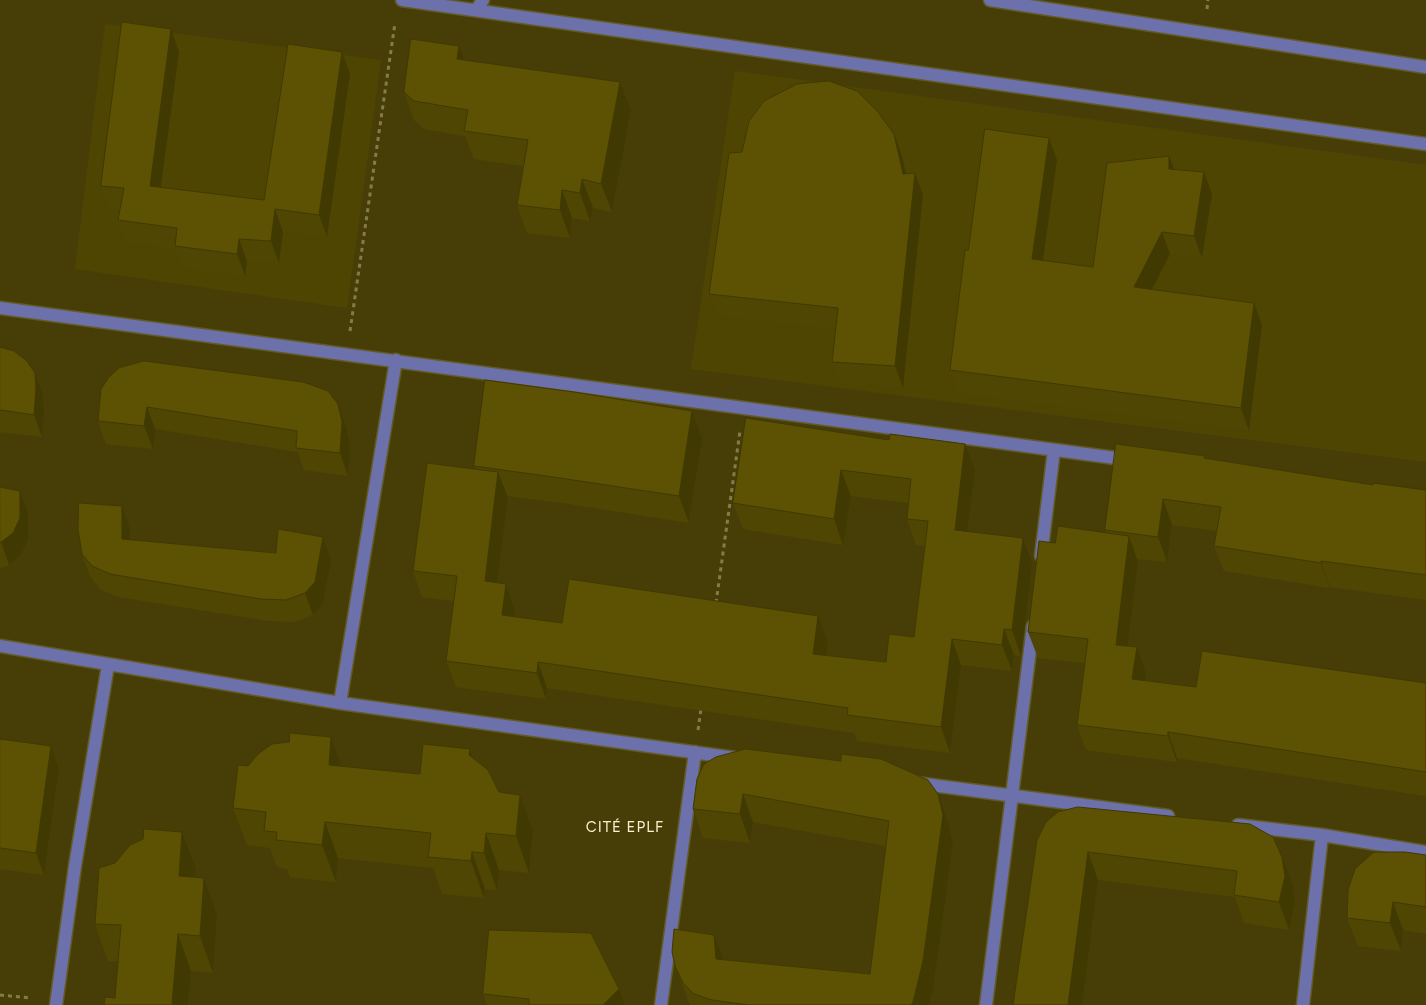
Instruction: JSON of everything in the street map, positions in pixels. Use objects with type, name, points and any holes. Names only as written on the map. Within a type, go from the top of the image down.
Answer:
[{"type":"street","points":[[402,0],[480,5],[1426,144]]},
{"type":"street","points":[[990,0],[1426,67]]},
{"type":"street","points":[[0,308],[1142,462]]},
{"type":"street","points":[[340,703],[396,360]]},
{"type":"street","points":[[1040,568],[1054,450]]},
{"type":"street","points":[[986,1005],[1034,618]]},
{"type":"street","points":[[0,646],[340,703],[743,759]]},
{"type":"street","points":[[56,1005],[75,866],[108,665]]},
{"type":"street","points":[[661,1005],[694,752]]},
{"type":"street","points":[[907,782],[1177,817]]},
{"type":"street","points":[[1226,823],[1322,835],[1426,852]]},
{"type":"street","points":[[1303,1005],[1322,835]]},
{"type":"path","points":[[347,354],[396,20]]},
{"type":"path","points":[[715,604],[743,407]]},
{"type":"path","points":[[694,752],[702,703]]},
{"type":"shaded area","points":[[105,24],[381,60],[347,308],[75,269]]},
{"type":"shaded area","points":[[735,71],[1426,165],[1426,462],[691,369]]},
{"type":"building","points":[[122,22],[171,29],[150,186],[264,200],[288,44],[342,52],[319,215],[275,209],[271,241],[239,239],[237,254],[175,246],[177,228],[118,220],[124,188],[101,186]]},
{"type":"building","points":[[411,39],[459,46],[457,59],[620,82],[601,184],[582,179],[580,193],[562,190],[560,210],[517,205],[528,140],[464,131],[468,110],[414,101],[404,92]]},
{"type":"building","points":[[829,81],[857,91],[878,112],[894,134],[903,174],[915,173],[895,366],[832,362],[838,308],[709,294],[729,153],[742,152],[749,121],[764,101],[797,84]]},
{"type":"building","points":[[985,129],[1049,138],[1032,259],[1093,267],[1107,163],[1169,156],[1169,169],[1204,172],[1194,236],[1162,232],[1134,287],[1254,303],[1241,408],[950,370],[965,250],[968,250]]},
{"type":"building","points":[[0,347],[14,351],[27,361],[35,373],[34,415],[0,410]]},
{"type":"building","points":[[144,361],[303,382],[328,391],[338,404],[342,422],[340,453],[296,448],[297,431],[147,407],[144,426],[98,421],[101,389],[109,377],[119,368]]},
{"type":"building","points":[[485,380],[692,411],[679,496],[474,466]]},
{"type":"building","points":[[746,418],[889,440],[890,434],[965,444],[955,530],[1023,538],[1012,630],[1004,629],[1002,645],[952,639],[941,727],[847,715],[848,708],[538,662],[537,673],[446,661],[457,576],[413,571],[427,463],[498,472],[485,581],[506,584],[502,615],[562,623],[569,579],[818,616],[813,654],[886,662],[889,634],[914,637],[928,521],[907,519],[911,479],[841,470],[834,519],[733,503]]},
{"type":"building","points":[[1116,444],[1205,456],[1204,458],[1373,485],[1373,483],[1426,490],[1426,575],[1321,561],[1321,563],[1214,546],[1221,507],[1163,499],[1158,537],[1105,530]]},
{"type":"building","points":[[0,487],[20,491],[20,518],[13,533],[0,543]]},
{"type":"building","points":[[79,503],[122,506],[122,539],[276,553],[278,529],[323,537],[315,582],[305,593],[286,600],[261,599],[110,574],[92,566],[82,554],[78,529]]},
{"type":"building","points":[[1058,526],[1129,536],[1116,645],[1137,647],[1132,679],[1196,687],[1202,651],[1426,683],[1426,772],[1168,732],[1168,736],[1077,725],[1088,639],[1028,632],[1039,541],[1055,543]]},
{"type":"building","points":[[290,733],[331,737],[329,765],[420,774],[423,744],[470,749],[469,755],[488,770],[499,792],[520,795],[516,836],[486,833],[484,853],[472,852],[471,861],[428,857],[431,833],[325,822],[322,845],[276,840],[277,832],[264,831],[266,812],[233,808],[238,765],[248,766],[258,754],[272,744],[289,742]]},
{"type":"building","points":[[0,739],[51,746],[36,853],[0,848]]},
{"type":"building","points":[[746,749],[841,761],[841,754],[881,759],[928,780],[938,794],[943,815],[923,961],[911,1005],[749,1005],[712,1000],[694,994],[683,983],[675,966],[672,952],[674,929],[714,935],[716,959],[870,974],[889,821],[743,794],[740,814],[693,809],[697,779],[704,764],[716,757]]},
{"type":"building","points":[[1078,807],[1250,824],[1273,837],[1282,857],[1285,876],[1279,902],[1234,895],[1237,871],[1088,852],[1068,1005],[1013,1005],[1037,840],[1046,822],[1058,812]]},
{"type":"building","points":[[144,829],[182,832],[179,876],[204,878],[200,936],[178,934],[172,1004],[178,1005],[104,1005],[105,997],[115,998],[121,925],[95,924],[99,868],[115,863],[130,845],[143,839]]},
{"type":"building","points":[[1374,852],[1405,852],[1426,855],[1426,907],[1393,902],[1390,923],[1347,918],[1348,890],[1355,869]]},
{"type":"building","points":[[489,930],[591,933],[619,989],[603,1005],[529,1005],[529,999],[483,994]]},
{"type":"district","name":"CITÉ EPLF","points":[[625,828]]}]
